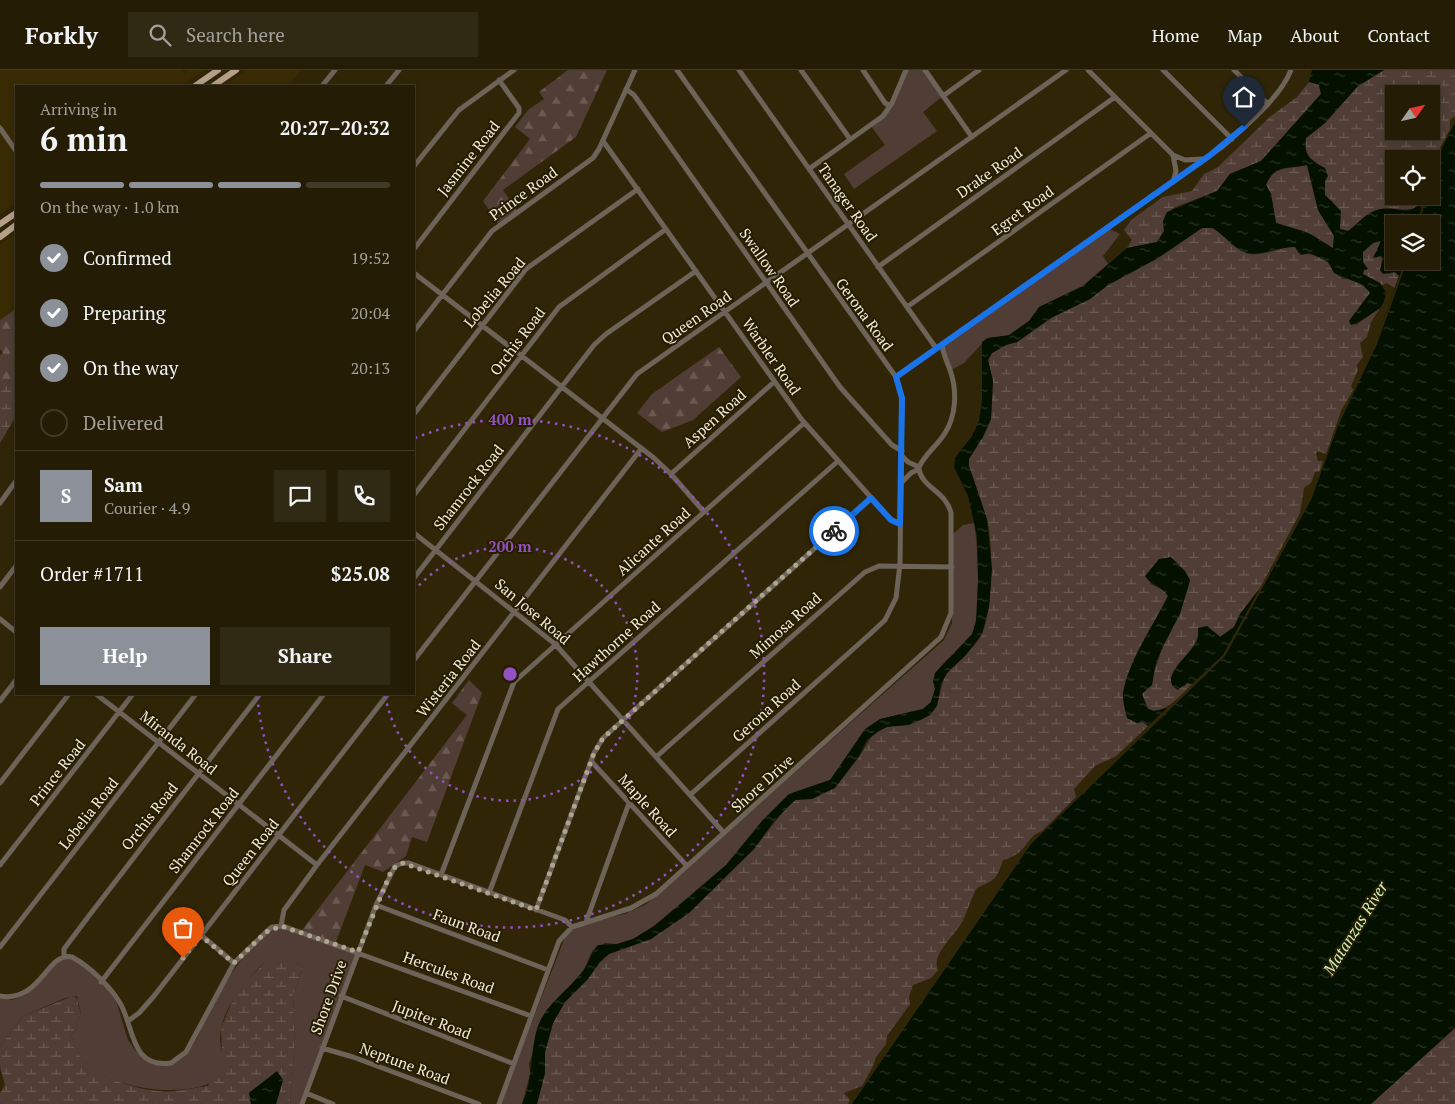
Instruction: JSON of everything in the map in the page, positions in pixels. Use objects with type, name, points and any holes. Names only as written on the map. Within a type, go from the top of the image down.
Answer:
[{"type":"main road","points":[[196,85],[218,70],[224,79]]},
{"type":"main road","points":[[215,85],[236,70]]},
{"type":"main road","points":[[0,224],[15,214]]},
{"type":"main road","points":[[0,237],[15,226]]},
{"type":"street","points":[[323,85],[335,70]]},
{"type":"street","points":[[387,85],[399,70]]},
{"type":"street","points":[[415,165],[459,110],[514,70]]},
{"type":"street","name":"Prince Road","points":[[415,330],[492,231],[589,162],[603,140],[635,70]]},
{"type":"street","name":"Gerona Road","points":[[677,70],[896,377],[902,398],[900,566],[896,598],[885,620],[690,795]]},
{"type":"street","name":"Tanager Road","points":[[739,70],[936,348]]},
{"type":"street","points":[[801,70],[850,139]]},
{"type":"street","points":[[863,70],[890,106]]},
{"type":"street","points":[[809,168],[883,116],[890,106],[906,70]]},
{"type":"street","points":[[924,70],[972,137]]},
{"type":"street","points":[[943,96],[979,70]]},
{"type":"street","name":"Queen Road","points":[[415,659],[601,418],[638,374],[1066,70]]},
{"type":"street","points":[[1088,70],[1173,155],[1185,160],[1205,159]]},
{"type":"street","points":[[1163,70],[1232,139]]},
{"type":"street","points":[[1234,70],[1267,103]]},
{"type":"street","points":[[896,377],[1232,139],[1286,81],[1291,70]]},
{"type":"street","name":"Jasmine Road","points":[[415,248],[519,113],[519,108],[500,80]]},
{"type":"street","name":"Swallow Road","points":[[626,89],[634,95],[840,387],[908,462],[919,467],[945,433],[953,412],[953,382],[942,344]]},
{"type":"street","name":"Drake Road","points":[[878,267],[1115,97]]},
{"type":"street","points":[[0,128],[15,150]]},
{"type":"street","name":"Egret Road","points":[[907,307],[1151,133]]},
{"type":"street","name":"Warbler Road","points":[[603,140],[804,423],[891,520],[900,524]]},
{"type":"street","points":[[1172,182],[1176,171],[1173,155]]},
{"type":"street","name":"Lobelia Road","points":[[415,413],[520,276],[533,263],[638,189]]},
{"type":"street","name":"Orchis Road","points":[[415,495],[554,313],[567,300],[666,230]]},
{"type":"street","name":"Shamrock Road","points":[[415,577],[600,338],[696,271]]},
{"type":"street","name":"Alicante Road","points":[[415,273],[642,449],[672,474],[704,512],[514,682],[441,875]]},
{"type":"street","name":"Aspen Road","points":[[672,474],[774,382]]},
{"type":"street","points":[[704,512],[804,423]]},
{"type":"street","name":"Wisteria Road","points":[[281,926],[284,910],[317,865],[642,449]]},
{"type":"street","name":"Hawthorne Road","points":[[489,893],[556,712],[838,460]]},
{"type":"street","name":"Shore Drive","points":[[572,927],[640,904],[656,894],[937,643],[949,620],[952,518],[948,503],[923,480],[919,469],[911,473],[901,483]]},
{"type":"street","points":[[0,502],[15,483]]},
{"type":"street","points":[[536,910],[591,761],[603,738],[871,498]]},
{"type":"street","name":"San Jose Road","points":[[415,534],[555,644],[724,833]]},
{"type":"street","name":"Mimosa Road","points":[[656,757],[865,572],[880,566],[952,566]]},
{"type":"street","points":[[0,587],[15,567]]},
{"type":"street","points":[[0,619],[15,631]]},
{"type":"street","points":[[0,701],[15,681]]},
{"type":"street","points":[[0,783],[68,695]]},
{"type":"street","name":"Miranda Road","points":[[97,695],[317,865]]},
{"type":"street","name":"Prince Road","points":[[0,864],[132,695]]},
{"type":"street","name":"Lobelia Road","points":[[0,947],[195,695]]},
{"type":"street","name":"Orchis Road","points":[[64,957],[64,949],[77,931],[259,695]]},
{"type":"street","name":"Shamrock Road","points":[[101,982],[323,695]]},
{"type":"street","name":"Queen Road","points":[[128,1021],[149,1002],[387,695]]},
{"type":"street","name":"Maple Road","points":[[591,761],[687,866]]},
{"type":"street","points":[[586,922],[629,803]]},
{"type":"street","points":[[358,952],[392,869],[398,864],[409,863],[565,920],[572,927],[561,937],[499,1104]]},
{"type":"street","name":"Faun Road","points":[[376,905],[548,970]]},
{"type":"street","points":[[0,996],[12,997],[26,992],[56,961],[64,957],[77,960],[120,1003],[128,1021],[132,1040],[144,1055],[162,1064],[176,1062],[186,1052],[234,963],[266,932],[281,926]]},
{"type":"street","name":"Shore Drive","points":[[281,926],[358,952],[302,1104]]},
{"type":"street","points":[[201,936],[234,963]]},
{"type":"street","name":"Hercules Road","points":[[358,952],[531,1016]]},
{"type":"street","name":"Jupiter Road","points":[[341,996],[514,1064]]},
{"type":"street","name":"Neptune Road","points":[[322,1048],[353,1057],[479,1104]]},
{"type":"street","points":[[306,1093],[333,1104]]},
{"type":"shaded area","points":[[0,70],[182,70],[185,75],[187,70],[205,70],[182,85],[15,85],[15,203],[0,214]]},
{"type":"shaded area","points":[[247,70],[301,70],[289,85],[225,85]]},
{"type":"shaded area","points":[[15,234],[15,310],[0,320],[0,244]]},
{"type":"green space","points":[[568,70],[607,70],[576,137],[503,190],[518,212],[499,225],[483,201],[530,139],[515,127],[528,110],[544,99],[539,92]]},
{"type":"green space","points":[[905,70],[924,70],[944,95],[923,112],[937,131],[854,189],[844,174],[885,145],[871,126],[884,115]]},
{"type":"green space","points":[[1384,70],[1455,70],[1455,116],[1450,120],[1450,129],[1439,150],[1385,150],[1385,205],[1419,205],[1418,207],[1400,210],[1377,210],[1348,231],[1340,229],[1333,202],[1325,195],[1325,168],[1309,157],[1305,144],[1306,138],[1325,123],[1358,86]]},
{"type":"green space","points":[[1309,82],[1315,82],[1319,85],[1321,94],[1261,161],[1230,174],[1217,191],[1173,208],[1163,221],[1164,231],[1157,242],[1127,248],[1132,240],[1124,230],[1131,220],[1163,197],[1192,191],[1204,174],[1218,167],[1271,116],[1297,97]]},
{"type":"green space","points":[[1307,165],[1318,210],[1334,236],[1333,249],[1309,233],[1276,223],[1271,194],[1266,185],[1270,178],[1278,171]]},
{"type":"green space","points":[[1202,228],[1213,228],[1244,252],[1250,254],[1262,254],[1283,248],[1295,247],[1298,253],[1323,259],[1340,277],[1358,283],[1370,293],[1349,321],[1356,325],[1380,308],[1371,322],[1367,337],[1360,343],[1363,357],[1357,365],[1358,370],[1351,386],[1353,390],[1341,411],[1326,454],[1318,451],[1316,453],[1318,461],[1323,461],[1320,471],[1315,472],[1311,483],[1304,488],[1300,513],[1260,588],[1240,614],[1234,627],[1220,637],[1214,631],[1198,633],[1192,648],[1174,670],[1184,687],[1187,683],[1192,684],[1177,699],[1157,711],[1151,710],[1146,706],[1142,697],[1143,691],[1152,685],[1159,658],[1181,607],[1190,580],[1159,559],[1153,567],[1150,584],[1164,590],[1168,596],[1134,663],[1143,722],[1148,726],[1116,756],[1095,766],[1074,789],[1076,797],[1042,831],[1032,837],[1022,850],[1003,860],[999,872],[994,878],[977,888],[960,925],[938,957],[938,970],[931,978],[913,985],[909,997],[910,1004],[887,1036],[886,1044],[876,1057],[862,1086],[844,1093],[850,1100],[848,1104],[537,1104],[545,1073],[545,1052],[553,1023],[565,1002],[587,980],[600,962],[609,954],[651,939],[689,913],[754,849],[786,808],[796,800],[803,800],[853,763],[861,755],[871,737],[878,731],[890,726],[916,722],[928,716],[936,707],[948,672],[978,641],[985,626],[988,612],[991,579],[991,545],[987,520],[969,466],[969,459],[991,419],[993,381],[988,360],[992,353],[1006,345],[1017,342],[1051,318],[1090,299],[1108,285],[1158,258]]},
{"type":"green space","points":[[1109,229],[1120,234],[1103,256],[1108,264],[1083,286],[1039,307],[1029,321],[1009,336],[987,338],[964,363],[951,370],[940,351],[944,346]]},
{"type":"green space","points":[[1381,240],[1376,258],[1380,256],[1383,258],[1381,264],[1388,274],[1395,272],[1399,276],[1395,288],[1387,283],[1382,285],[1363,274],[1364,270],[1367,270],[1363,262],[1363,252],[1373,243]]},
{"type":"green space","points":[[15,310],[15,377],[0,390],[0,355],[3,353],[0,349],[0,320]]},
{"type":"green space","points":[[719,347],[741,377],[693,420],[662,432],[637,413],[652,394]]},
{"type":"green space","points":[[15,377],[15,418],[0,443],[0,390]]},
{"type":"green space","points":[[974,523],[978,580],[975,625],[966,643],[938,670],[933,681],[935,689],[931,702],[923,709],[880,719],[830,780],[789,794],[726,865],[654,926],[633,939],[617,944],[605,943],[592,951],[584,970],[545,1014],[529,1064],[530,1074],[522,1104],[500,1104],[565,937],[577,926],[624,914],[645,905],[944,640],[952,623],[952,535],[963,525]]},
{"type":"green space","points":[[469,680],[482,693],[427,842],[412,837],[406,856],[383,872],[365,865],[334,947],[299,934],[467,715],[452,703]]},
{"type":"green space","points":[[278,926],[360,956],[304,1104],[290,1104],[295,1041],[293,995],[303,966],[295,962],[265,962],[236,995],[228,1008],[220,1036],[222,1050],[228,1064],[225,1075],[211,1083],[193,1088],[174,1090],[154,1089],[133,1086],[98,1072],[80,1056],[71,1035],[77,1029],[76,1022],[81,1014],[77,996],[65,998],[23,1016],[0,1046],[0,997],[12,1000],[24,996],[64,957],[73,957],[109,989],[117,1004],[128,1040],[136,1051],[155,1065],[178,1059],[194,1044],[226,982],[244,957],[254,945]]},
{"type":"green space","points":[[265,962],[295,962],[303,966],[293,995],[295,1041],[290,1104],[276,1104],[283,1080],[264,1083],[253,1089],[249,1093],[251,1104],[0,1104],[0,1093],[5,1085],[0,1067],[0,1046],[23,1016],[73,996],[79,1000],[78,1004],[81,1014],[76,1022],[77,1029],[71,1035],[80,1056],[92,1068],[119,1082],[149,1090],[170,1091],[208,1086],[222,1056],[221,1028],[237,991]]},
{"type":"green space","points":[[1455,1028],[1455,1104],[1371,1104]]},
{"type":"water","points":[[1312,70],[1384,70],[1358,86],[1325,123],[1306,138],[1305,144],[1309,157],[1325,168],[1328,176],[1325,181],[1325,195],[1341,211],[1340,229],[1348,231],[1376,210],[1410,210],[1418,205],[1422,205],[1420,215],[1385,215],[1385,270],[1402,270],[1377,338],[1399,276],[1395,272],[1383,274],[1380,270],[1383,258],[1380,256],[1373,258],[1381,241],[1373,243],[1363,252],[1363,262],[1368,269],[1364,270],[1363,274],[1380,283],[1386,292],[1383,302],[1378,310],[1351,325],[1349,321],[1370,293],[1363,285],[1334,273],[1328,262],[1310,253],[1301,255],[1295,247],[1254,254],[1243,252],[1212,228],[1202,228],[1158,258],[1108,285],[1090,299],[1051,318],[1017,342],[1006,345],[992,353],[988,360],[993,381],[991,419],[983,437],[969,459],[969,466],[987,519],[992,569],[989,607],[982,634],[966,655],[947,673],[941,684],[937,706],[930,715],[920,720],[909,725],[887,727],[867,740],[858,758],[835,788],[812,799],[795,800],[774,821],[754,849],[689,913],[651,939],[609,954],[600,962],[587,980],[565,1002],[553,1023],[545,1052],[545,1073],[537,1104],[522,1104],[530,1077],[537,1029],[541,1020],[552,1004],[579,976],[598,945],[617,944],[633,939],[654,926],[726,865],[762,821],[789,794],[830,780],[865,729],[880,719],[923,709],[931,702],[935,689],[933,681],[935,673],[972,634],[976,621],[978,580],[977,536],[968,496],[954,467],[955,458],[972,436],[979,421],[982,399],[982,342],[988,338],[1009,335],[1029,321],[1039,307],[1083,286],[1127,248],[1157,242],[1164,231],[1163,221],[1167,212],[1217,191],[1230,174],[1261,161],[1321,94],[1319,85],[1309,82]],"holes":[[[1307,165],[1318,210],[1334,236],[1333,248],[1309,233],[1276,223],[1271,194],[1266,185],[1269,178],[1277,170]]]},
{"type":"water","name":"Matanzas River","points":[[1455,123],[1455,1028],[1371,1104],[852,1104],[1031,844],[1225,656],[1311,500],[1338,426],[1377,344],[1404,270],[1440,270],[1440,215],[1422,215],[1424,205],[1440,205],[1440,154]]},
{"type":"water","points":[[1171,557],[1185,571],[1190,580],[1180,614],[1161,650],[1155,667],[1152,685],[1142,694],[1148,709],[1154,711],[1167,708],[1148,726],[1143,722],[1137,723],[1127,718],[1123,692],[1127,676],[1137,653],[1168,596],[1145,576],[1159,559]]},
{"type":"water","points":[[1260,588],[1223,655],[1192,684],[1187,683],[1178,690],[1172,685],[1173,673],[1197,641],[1198,628],[1207,626],[1220,637],[1234,627],[1240,614]]},
{"type":"water","points":[[277,1071],[283,1080],[276,1104],[251,1104],[249,1093]]},
{"type":"way so far","points":[[183,958],[201,936],[211,942],[234,963],[241,954],[266,932],[277,926],[288,926],[358,952],[392,869],[398,864],[403,863],[409,863],[536,910],[594,753],[603,738],[834,531]]},
{"type":"route","points":[[834,531],[871,498],[891,520],[900,524],[902,398],[896,377],[1222,147],[1244,127]]}]
